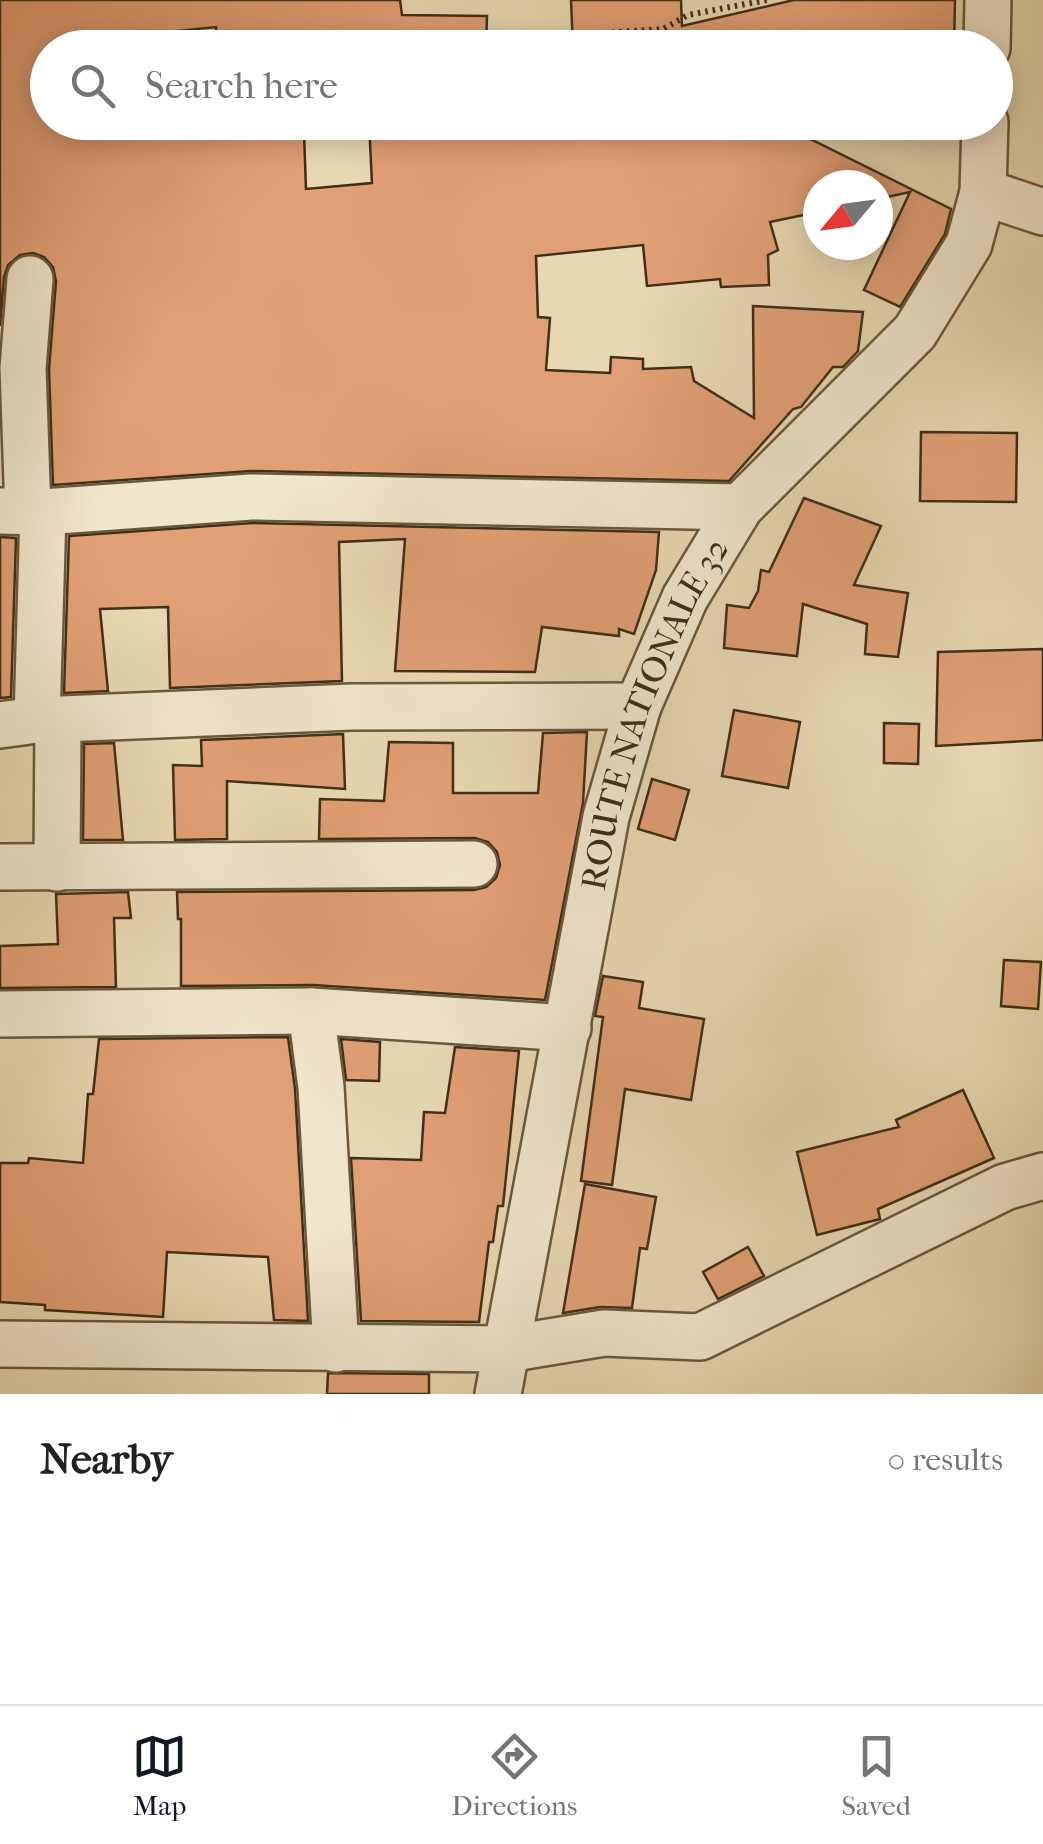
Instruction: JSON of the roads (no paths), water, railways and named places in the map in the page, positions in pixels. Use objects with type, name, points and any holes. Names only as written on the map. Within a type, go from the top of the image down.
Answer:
[{"type":"street","points":[[987,30],[988,0]]},
{"type":"street","name":"ROUTE NATIONALE 32","points":[[498,1394],[606,817],[638,706],[685,598],[740,508],[915,332],[969,244],[983,192],[984,140]]},
{"type":"street","points":[[983,192],[1043,212]]},
{"type":"street","points":[[30,278],[23,368],[32,721],[57,868]]},
{"type":"street","points":[[24,512],[250,497],[740,508]]},
{"type":"street","points":[[32,721],[352,707],[638,706]]},
{"type":"street","points":[[0,866],[474,864]]},
{"type":"street","points":[[311,1010],[321,1087],[336,1349]]},
{"type":"street","points":[[0,1014],[311,1010],[568,1028]]},
{"type":"street","points":[[0,1344],[507,1349],[604,1334],[700,1337],[1005,1187],[1043,1176]]}]
